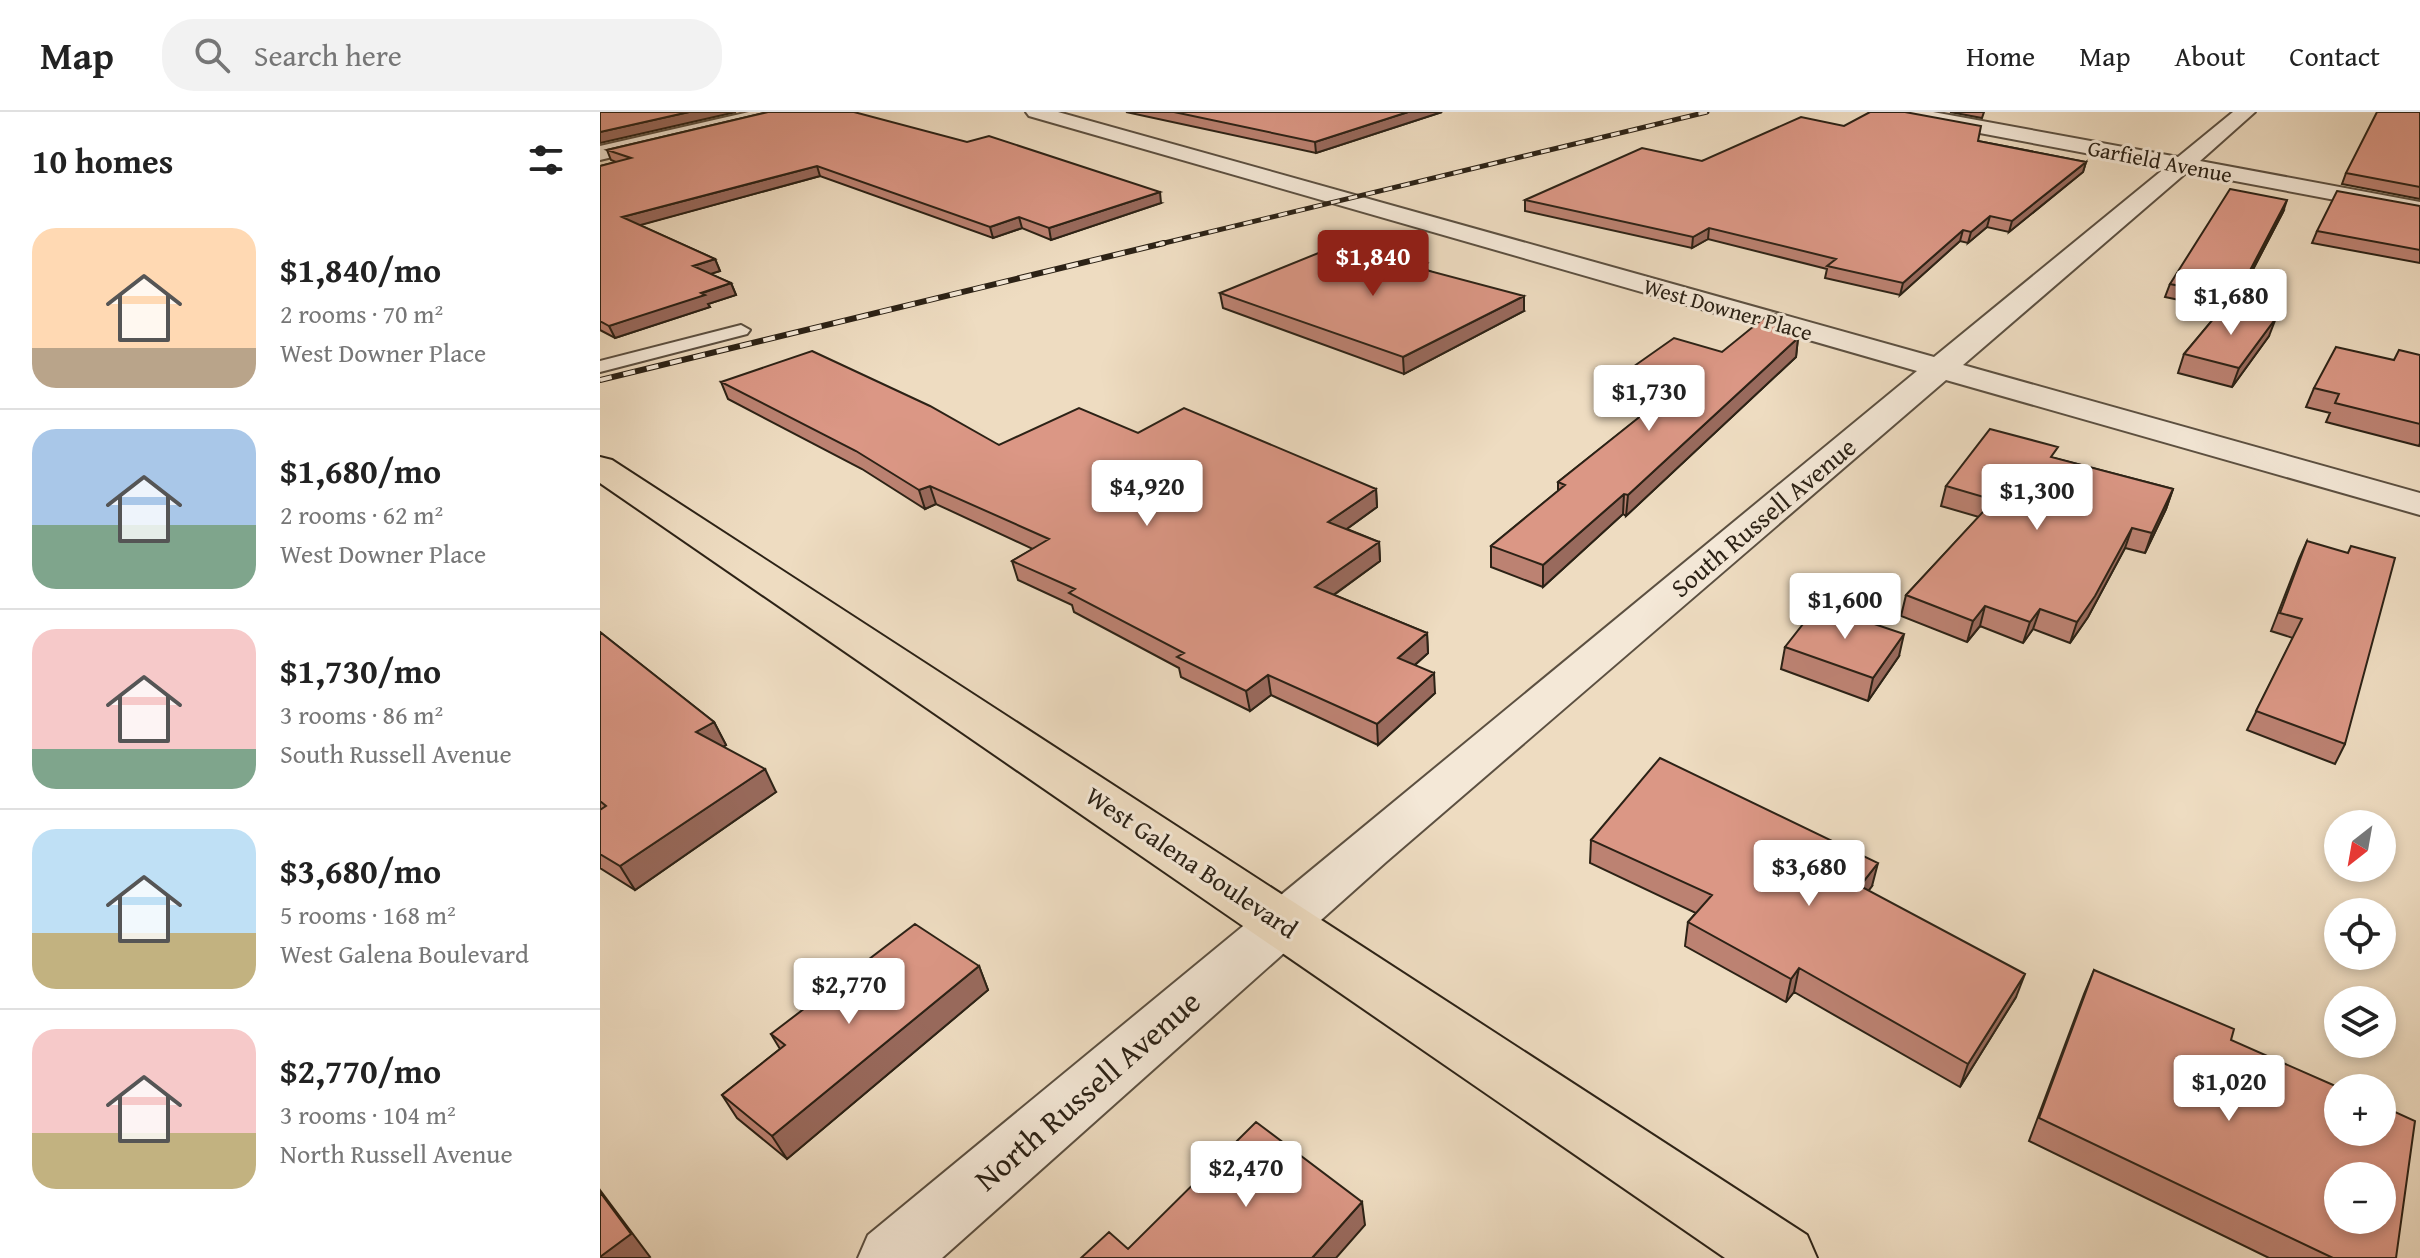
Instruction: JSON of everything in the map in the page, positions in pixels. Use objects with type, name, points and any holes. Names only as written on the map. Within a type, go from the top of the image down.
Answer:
[{"type":"main road","name":"West Galena Boulevard","points":[[600,467],[1783,1258]]},
{"type":"street","points":[[600,153],[775,112]]},
{"type":"street","name":"West Downer Place","points":[[1036,112],[2420,504]]},
{"type":"street","name":"Garfield Avenue","points":[[1900,112],[2420,209]]},
{"type":"street","name":"South Russell Avenue","points":[[1282,923],[2245,112]]},
{"type":"street","name":"North Russell Avenue","points":[[892,1258],[1282,923]]},
{"type":"lane","points":[[600,367],[741,330]]},
{"type":"building","points":[[600,112],[689,112],[600,132]]},
{"type":"building","points":[[768,112],[854,112],[967,142],[989,136],[1160,192],[1049,228],[1019,217],[990,227],[817,166],[622,217],[715,259],[693,266],[731,283],[701,293],[705,295],[609,326],[600,321],[600,166],[631,158],[607,150]]},
{"type":"building","points":[[1174,112],[1408,112],[1315,142]]},
{"type":"building","points":[[1870,112],[1905,112],[1981,126],[1978,141],[2086,162],[2012,221],[1990,216],[1971,232],[1963,230],[1903,283],[1827,266],[1836,259],[1709,228],[1693,237],[1525,200],[1642,148],[1702,161],[1801,117],[1844,126]]},
{"type":"building","points":[[2377,112],[2420,112],[2420,187],[2346,173]]},
{"type":"building","points":[[2230,189],[2287,200],[2236,297],[2170,284]]},
{"type":"building","points":[[2337,191],[2420,206],[2420,250],[2317,231]]},
{"type":"building","points":[[1348,241],[1427,263],[1418,268],[1524,296],[1403,357],[1220,293]]},
{"type":"building","points":[[2224,306],[2276,318],[2239,368],[2184,354]]},
{"type":"building","points":[[1770,313],[1778,315],[1798,338],[1628,495],[1624,494],[1543,565],[1491,546],[1565,485],[1558,482],[1672,391],[1620,376],[1674,338],[1722,352]]},
{"type":"building","points":[[2336,347],[2394,360],[2399,350],[2420,355],[2420,424],[2335,403],[2339,394],[2314,388]]},
{"type":"building","points":[[812,351],[930,406],[999,445],[1079,408],[1138,433],[1184,408],[1376,489],[1328,522],[1379,542],[1315,587],[1427,633],[1398,658],[1434,673],[1377,724],[1268,675],[1246,691],[1177,657],[1184,653],[1069,593],[1075,589],[1012,561],[1049,539],[930,486],[919,490],[856,451],[721,382]]},
{"type":"building","points":[[1990,429],[2058,447],[2051,457],[2173,489],[2152,533],[2132,528],[2095,596],[2077,622],[2040,609],[2030,622],[1985,606],[1973,621],[1906,595],[1994,500],[1946,486]]},
{"type":"building","points":[[2307,541],[2348,553],[2351,546],[2395,558],[2345,744],[2256,711],[2302,619],[2280,613]]},
{"type":"building","points":[[1818,605],[1904,634],[1873,678],[1785,647]]},
{"type":"building","points":[[600,632],[714,722],[696,732],[765,769],[620,866],[600,854],[600,810],[606,806],[600,801]]},
{"type":"building","points":[[1660,758],[1878,863],[1860,886],[2025,974],[1968,1064],[1799,968],[1791,979],[1688,922],[1712,895],[1591,840]]},
{"type":"building","points":[[915,924],[979,966],[772,1136],[722,1095],[785,1045],[771,1034]]},
{"type":"building","points":[[2094,970],[2234,1029],[2231,1040],[2324,1081],[2324,1146],[2396,1146],[2396,1112],[2415,1121],[2396,1258],[2333,1258],[2039,1118]]},
{"type":"building","points":[[1256,1122],[1362,1202],[1312,1258],[1081,1258],[1109,1232],[1128,1249]]},
{"type":"building","points":[[600,1192],[631,1234],[600,1257]]},
{"type":"railway","points":[[1156,245],[1707,112]]},
{"type":"railway","points":[[600,380],[1164,243]]}]
